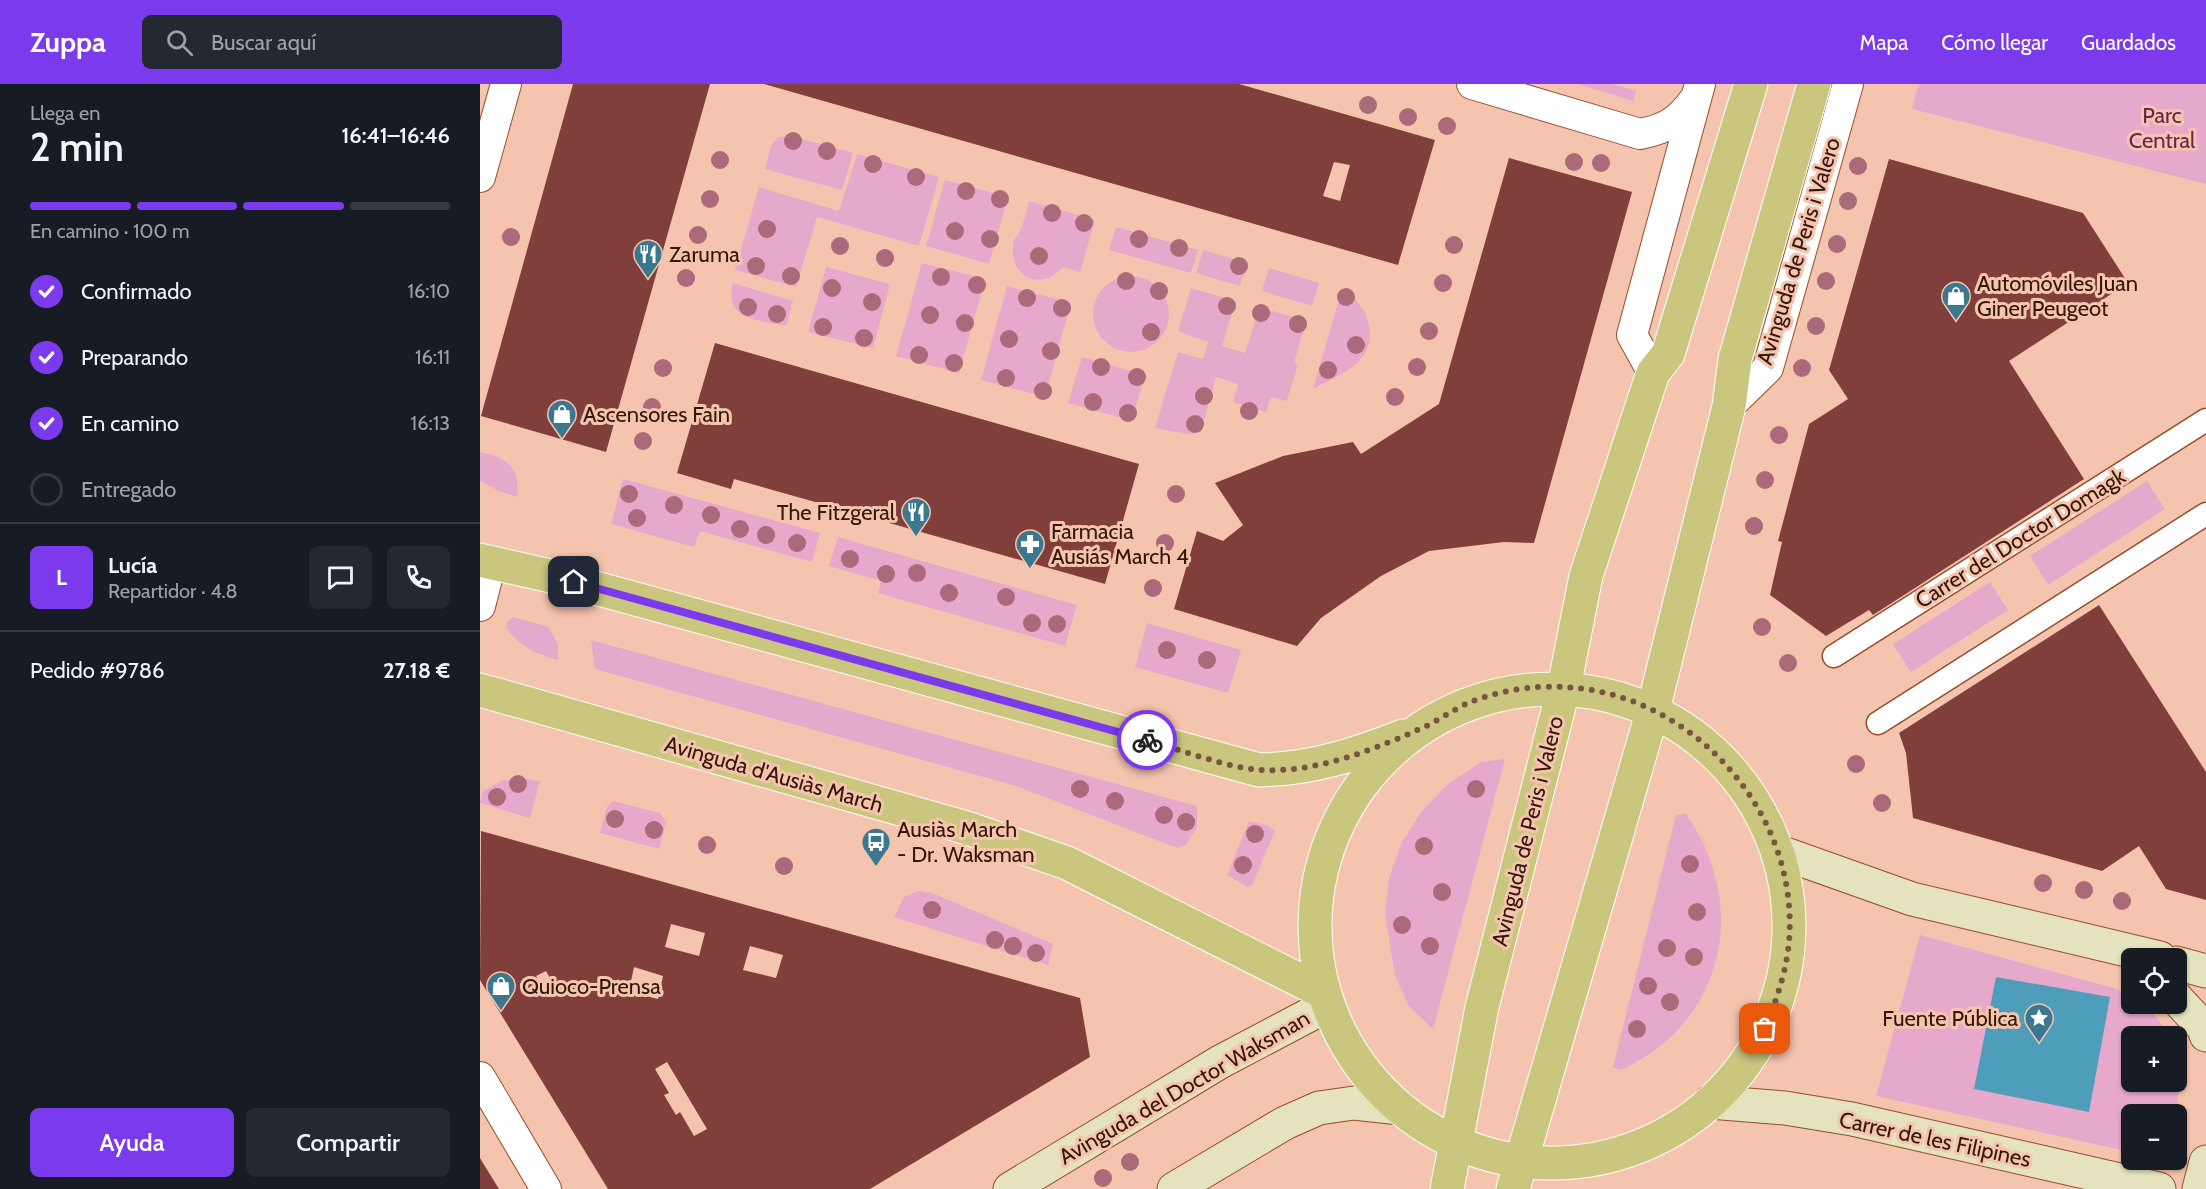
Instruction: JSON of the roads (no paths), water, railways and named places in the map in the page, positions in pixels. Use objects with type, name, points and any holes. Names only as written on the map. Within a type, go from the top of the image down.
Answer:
[{"type":"main road","name":"Avinguda de Peris i Valero","points":[[1448,1189],[1482,1007],[1564,687],[1586,576],[1653,373],[1668,354],[1751,84]]},
{"type":"main road","name":"Avinguda de Peris i Valero","points":[[1517,1175],[1653,710],[1729,406],[1735,359],[1814,84]]},
{"type":"main road","points":[[485,561],[559,578],[1259,770],[1300,768],[1350,757],[1424,728],[1467,704],[1515,690],[1564,687],[1610,693],[1653,710],[1686,729],[1716,754],[1742,783],[1762,815],[1777,851],[1787,895],[1788,930],[1781,987],[1765,1029],[1747,1059],[1710,1102],[1653,1140],[1622,1152],[1589,1160],[1555,1163],[1517,1175],[1488,1154],[1455,1143],[1426,1128],[1400,1108],[1370,1079],[1348,1048],[1326,998],[1315,943],[1317,893],[1329,845],[1350,801],[1383,762],[1424,728]]},
{"type":"main road","name":"Avinguda d'Ausiàs March","points":[[480,690],[967,828],[1067,863],[1326,998]]},
{"type":"main road","points":[[1777,851],[1912,899],[2121,948]]},
{"type":"main road","points":[[2104,944],[2121,955]]},
{"type":"main road","points":[[2187,966],[2206,971]]},
{"type":"main road","name":"Avinguda del Doctor Waksman","points":[[1010,1189],[1326,998]]},
{"type":"main road","points":[[2187,1010],[2204,1028],[2206,1035]]},
{"type":"main road","name":"Carrer de les Filipines","points":[[1710,1102],[1785,1108],[1852,1119],[2159,1189]]},
{"type":"main road","points":[[1174,1189],[1285,1123],[1319,1108],[1354,1104],[1400,1108]]},
{"type":"main road","points":[[2199,1189],[2206,1162]]},
{"type":"street","points":[[480,177],[506,84]]},
{"type":"street","points":[[1472,84],[1640,134],[1658,131],[1681,119],[1698,89]]},
{"type":"street","name":"Avinguda de Peris i Valero","points":[[1729,406],[1768,368],[1848,84]]},
{"type":"street","points":[[1653,373],[1632,335],[1698,89]]},
{"type":"street","name":"Carrer del Doctor Domagk","points":[[1834,656],[2206,420]]},
{"type":"street","points":[[1878,723],[2206,514]]},
{"type":"street","points":[[480,606],[485,561]]},
{"type":"street","points":[[480,1077],[546,1189]]},
{"type":"water","points":[[1996,977],[2110,997],[2089,1112],[1974,1089]]},
{"type":"place","name":"Zaruma","points":[[648,280]]},
{"type":"place","name":"Automóviles Juan Giner Peugeot","points":[[1956,322]]},
{"type":"place","name":"Ascensores Fain","points":[[562,440]]},
{"type":"place","name":"The Fitzgeral","points":[[916,538]]},
{"type":"place","name":"Farmacia Ausiás March 4","points":[[1030,570]]},
{"type":"place","name":"Ausiàs March - Dr. Waksman","points":[[876,868]]},
{"type":"place","name":"Quioco-Prensa","points":[[501,1012]]},
{"type":"place","name":"Fuente Pública","points":[[2039,1044]]},
{"type":"park label","name":"Parc Central","points":[[2162,128]]}]
